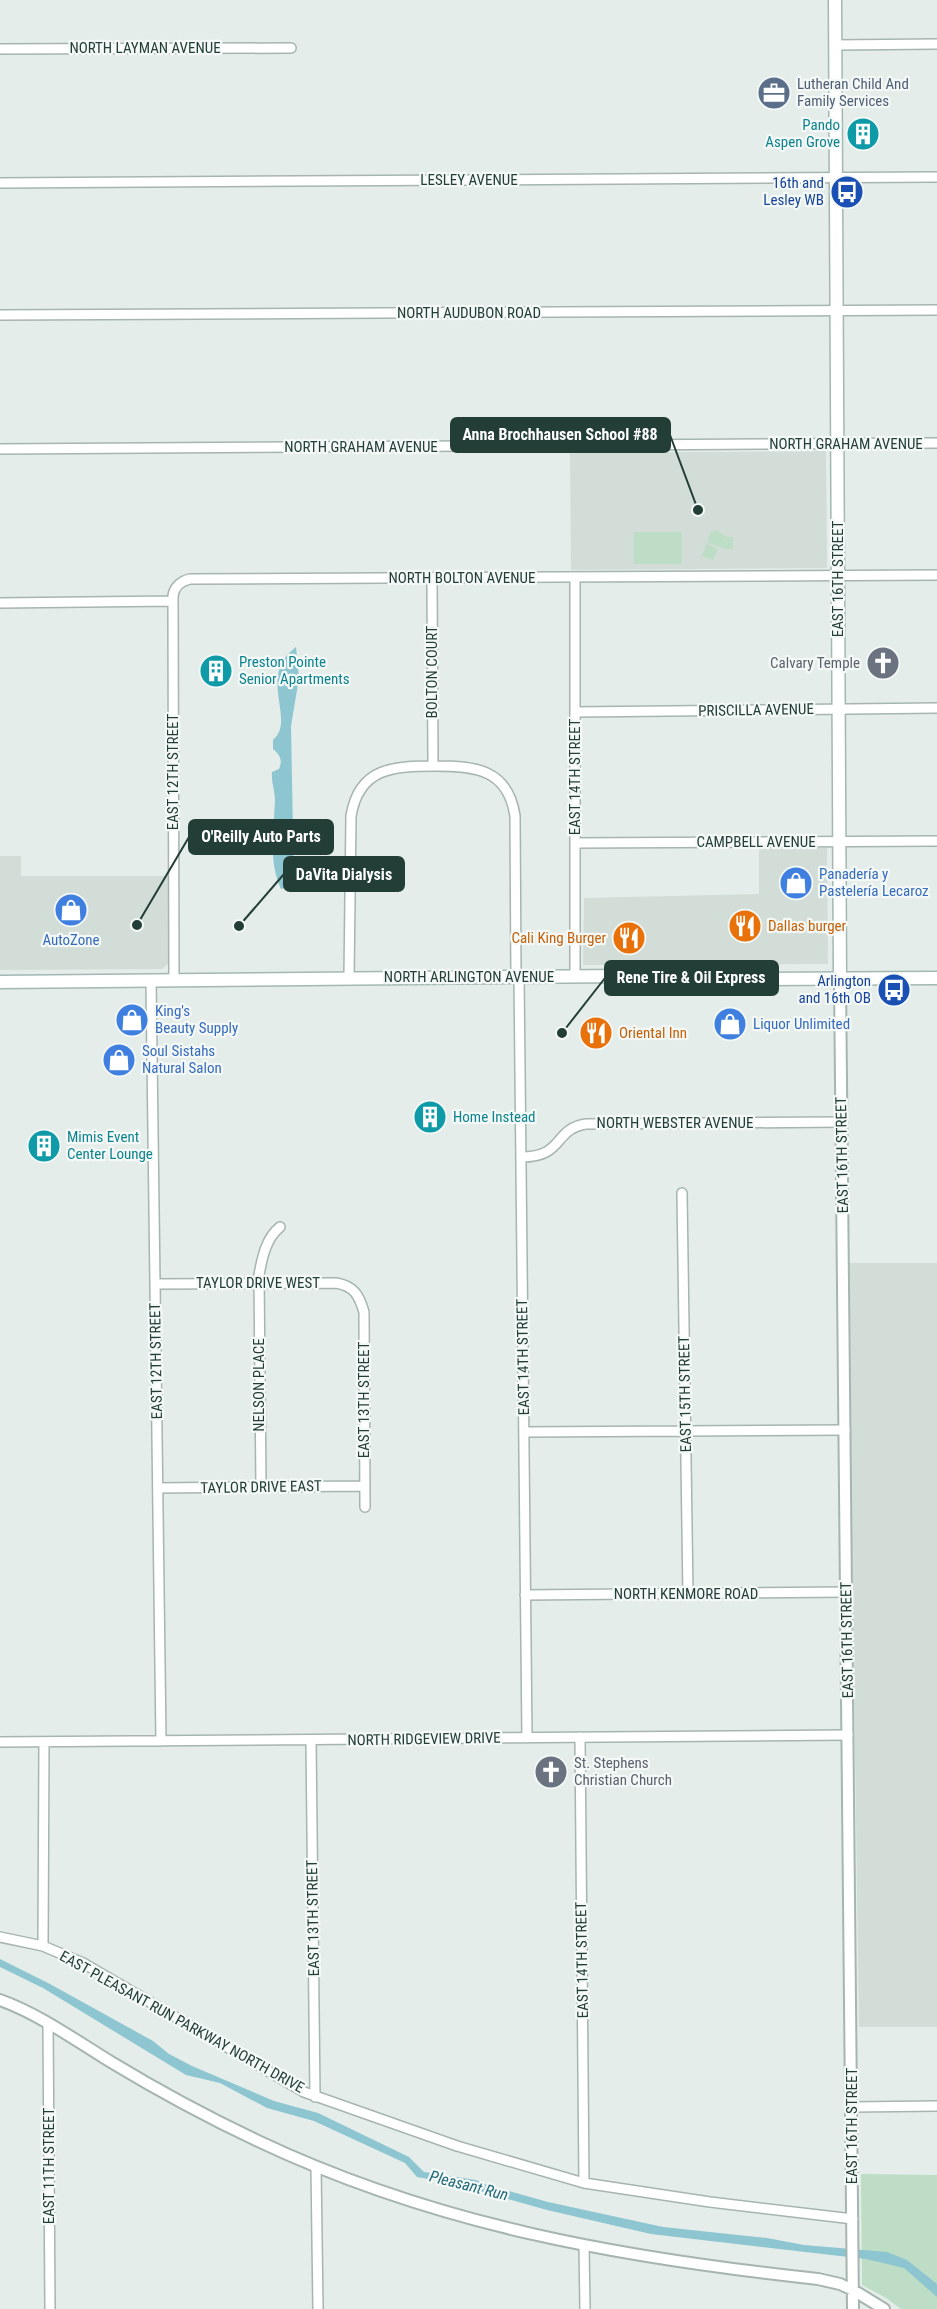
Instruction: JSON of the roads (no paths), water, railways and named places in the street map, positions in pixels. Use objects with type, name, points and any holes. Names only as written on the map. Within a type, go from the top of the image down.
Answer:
[{"type":"main road","name":"EAST 16TH STREET","points":[[835,0],[840,979]]},
{"type":"main road","name":"NORTH ARLINGTON AVENUE","points":[[0,982],[517,976],[937,978]]},
{"type":"street","points":[[835,45],[937,44]]},
{"type":"street","name":"NORTH LAYMAN AVENUE","points":[[0,49],[291,48]]},
{"type":"street","name":"LESLEY AVENUE","points":[[0,183],[937,177]]},
{"type":"street","name":"NORTH AUDUBON ROAD","points":[[0,315],[937,310]]},
{"type":"street","name":"NORTH GRAHAM AVENUE","points":[[0,449],[937,443]]},
{"type":"street","name":"NORTH BOLTON AVENUE","points":[[173,601],[173,593],[178,585],[190,579],[937,575]]},
{"type":"street","name":"EAST 14TH STREET","points":[[575,577],[575,976]]},
{"type":"street","name":"BOLTON COURT","points":[[432,578],[433,766]]},
{"type":"street","points":[[0,603],[173,601]]},
{"type":"street","name":"EAST 12TH STREET","points":[[173,601],[174,980]]},
{"type":"street","name":"PRISCILLA AVENUE","points":[[575,712],[937,708]]},
{"type":"street","name":"EAST 14TH STREET","points":[[350,978],[351,816],[353,804],[363,786],[378,773],[397,766],[465,766],[481,770],[498,780],[510,797],[515,816],[521,1157],[526,1738]]},
{"type":"street","name":"CAMPBELL AVENUE","points":[[575,843],[937,841]]},
{"type":"street","name":"EAST 16TH STREET","points":[[840,979],[854,2309]]},
{"type":"street","name":"EAST 12TH STREET","points":[[151,981],[161,1741]]},
{"type":"street","name":"NORTH WEBSTER AVENUE","points":[[521,1157],[547,1153],[555,1147],[567,1131],[586,1124],[842,1122]]},
{"type":"street","name":"EAST 15TH STREET","points":[[682,1193],[688,1594]]},
{"type":"street","name":"NELSON PLACE","points":[[261,1487],[259,1283],[268,1242],[272,1234],[280,1227]]},
{"type":"street","name":"TAYLOR DRIVE WEST","points":[[155,1284],[336,1283],[350,1287],[358,1294]]},
{"type":"street","name":"EAST 13TH STREET","points":[[358,1294],[364,1312],[365,1507]]},
{"type":"street","points":[[524,1432],[845,1430]]},
{"type":"street","name":"TAYLOR DRIVE EAST","points":[[158,1488],[364,1486]]},
{"type":"street","name":"NORTH KENMORE ROAD","points":[[525,1595],[846,1592]]},
{"type":"street","name":"NORTH RIDGEVIEW DRIVE","points":[[0,1742],[848,1735]]},
{"type":"street","name":"EAST 14TH STREET","points":[[580,1737],[584,2183]]},
{"type":"street","name":"EAST 13TH STREET","points":[[311,1740],[315,2097]]},
{"type":"street","points":[[43,1946],[44,1742]]},
{"type":"street","name":"EAST PLEASANT RUN PARKWAY NORTH DRIVE","points":[[0,1937],[43,1946],[69,1956],[315,2097],[457,2146],[584,2183],[717,2203],[853,2219]]},
{"type":"street","points":[[0,2000],[19,2007],[164,2094],[232,2129],[316,2167],[430,2208],[498,2227],[584,2246],[694,2264],[818,2279],[840,2284],[884,2309]]},
{"type":"street","name":"EAST 11TH STREET","points":[[48,2024],[50,2309]]},
{"type":"street","points":[[852,2107],[937,2106]]},
{"type":"street","points":[[316,2167],[318,2309]]},
{"type":"street","points":[[584,2246],[585,2309]]},
{"type":"water","points":[[296,647],[299,678],[291,726],[294,885],[281,889],[273,856],[275,800],[272,772],[279,769],[281,760],[273,749],[273,740],[279,731],[281,721],[277,684],[279,671],[285,659]]},
{"type":"water","name":"Pleasant Run","points":[[0,1959],[153,2041],[169,2054],[192,2066],[274,2101],[318,2113],[409,2157],[424,2172],[476,2180],[548,2202],[663,2227],[767,2238],[804,2245],[887,2252],[907,2260],[937,2284],[937,2297],[904,2268],[866,2259],[651,2234],[547,2210],[451,2183],[417,2177],[405,2163],[314,2121],[267,2108],[220,2083],[186,2075],[43,1988],[0,1967]]},
{"type":"place","name":"Lutheran Child And Family Services","points":[[774,93]]},
{"type":"place","name":"Pando Aspen Grove","points":[[863,134]]},
{"type":"place","name":"16th and Lesley WB","points":[[847,192]]},
{"type":"place","name":"Anna Brochhausen School #88","points":[[698,510]]},
{"type":"place","name":"Calvary Temple","points":[[883,663]]},
{"type":"place","name":"Preston Pointe Senior Apartments","points":[[216,671]]},
{"type":"place","name":"Panadería y Pastelería Lecaroz","points":[[796,883]]},
{"type":"place","name":"AutoZone","points":[[71,910]]},
{"type":"place","name":"O'Reilly Auto Parts","points":[[137,925]]},
{"type":"place","name":"DaVita Dialysis","points":[[239,926]]},
{"type":"place","name":"Dallas burger","points":[[745,926]]},
{"type":"place","name":"Cali King Burger","points":[[629,938]]},
{"type":"place","name":"Arlington and 16th OB","points":[[894,990]]},
{"type":"place","name":"King's Beauty Supply","points":[[132,1020]]},
{"type":"place","name":"Liquor Unlimited","points":[[730,1024]]},
{"type":"place","name":"Rene Tire & Oil Express","points":[[562,1033]]},
{"type":"place","name":"Oriental Inn","points":[[596,1033]]},
{"type":"place","name":"Soul Sistahs Natural Salon","points":[[119,1060]]},
{"type":"place","name":"Home Instead","points":[[430,1117]]},
{"type":"place","name":"Mimis Event Center Lounge","points":[[44,1146]]},
{"type":"place","name":"St. Stephens Christian Church","points":[[551,1772]]}]
